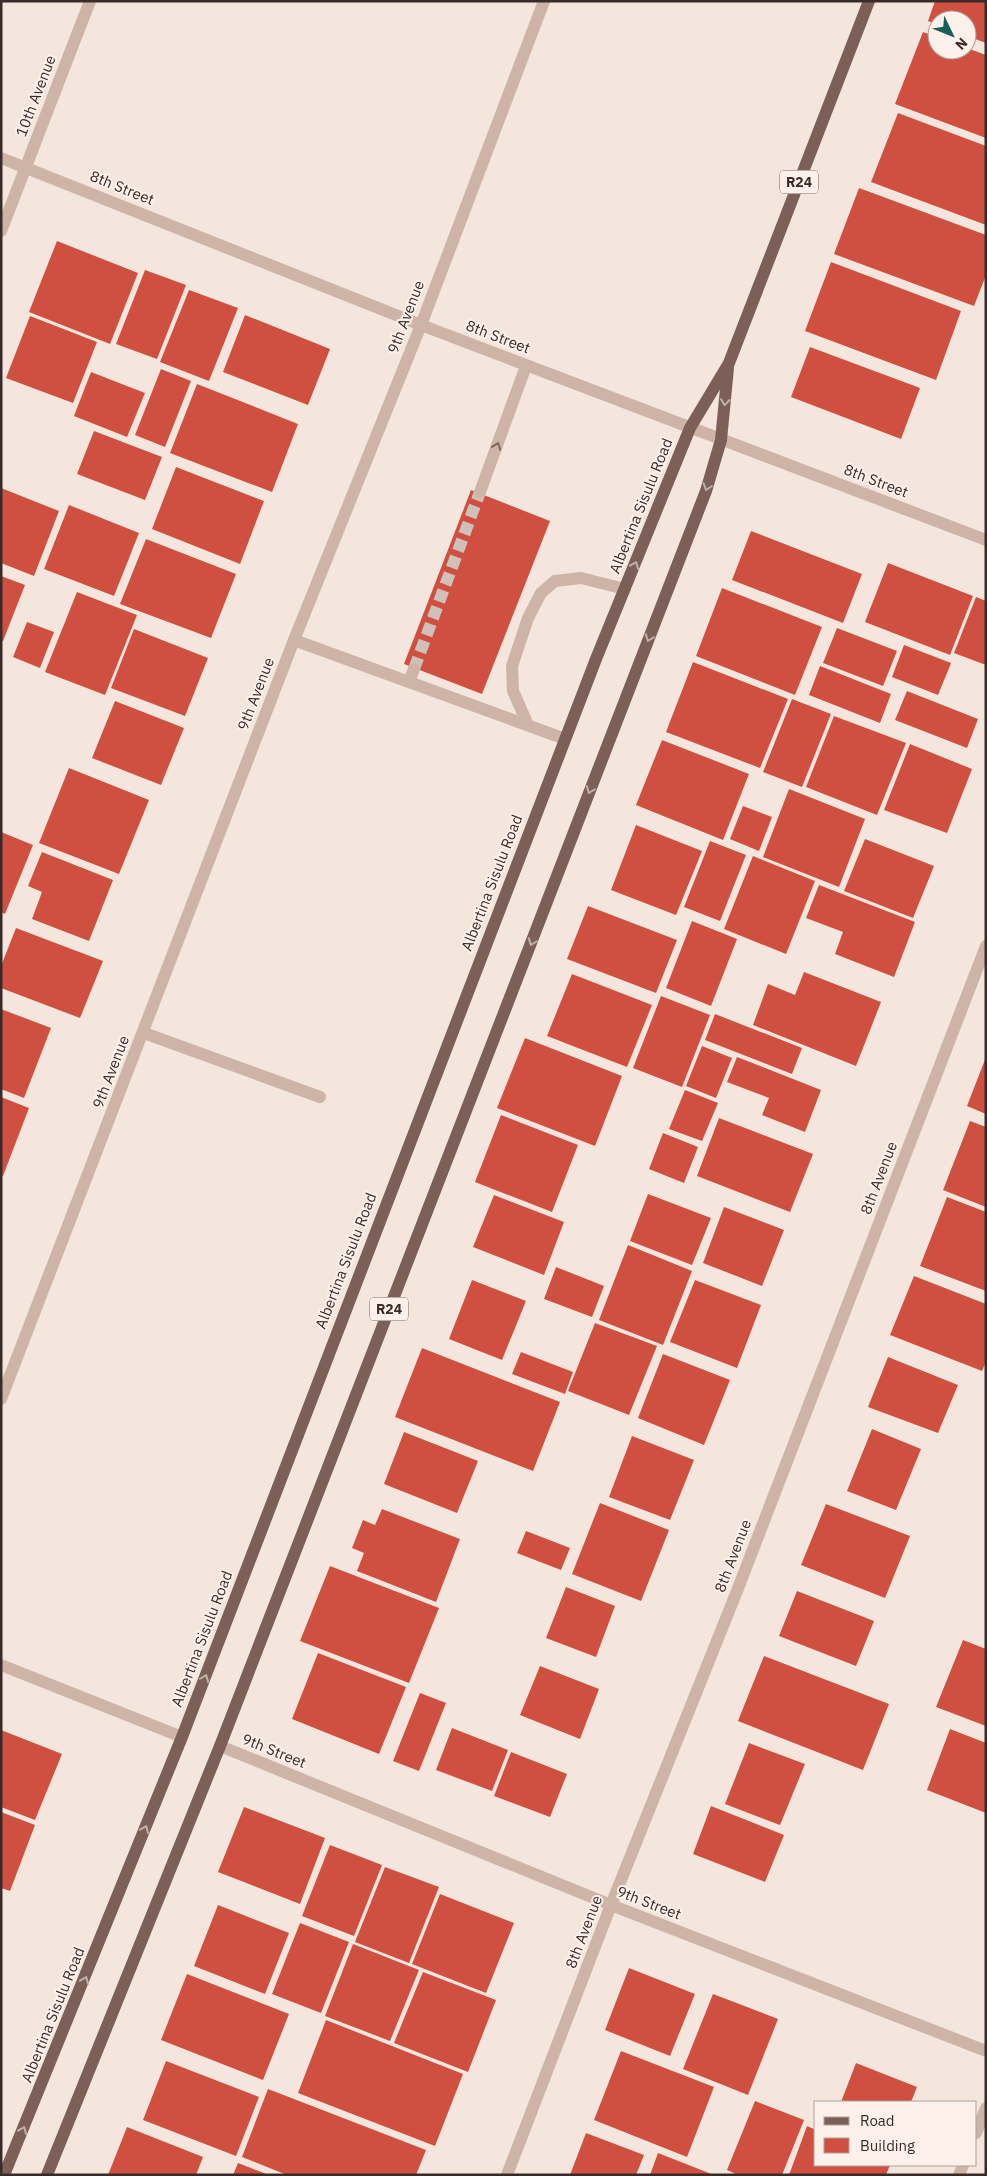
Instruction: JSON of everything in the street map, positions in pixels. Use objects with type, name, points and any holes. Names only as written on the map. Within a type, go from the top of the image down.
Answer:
[{"type":"main road","name":"Albertina Sisulu Road","points":[[4,2175],[182,1737],[625,589],[690,428],[729,363],[869,1]]},
{"type":"main road","name":"Albertina Sisulu Road","points":[[47,2175],[220,1746],[706,491],[721,440],[729,363]]},
{"type":"street","name":"10th Avenue","points":[[1,231],[90,1]]},
{"type":"street","name":"9th Avenue","points":[[1,1399],[144,1033],[294,640],[421,325],[544,1]]},
{"type":"street","name":"8th Street","points":[[1,158],[526,366],[986,540]]},
{"type":"street","points":[[480,492],[526,366]]},
{"type":"street","points":[[528,725],[514,691],[512,666],[528,618],[541,593],[554,581],[581,578],[625,589]]},
{"type":"street","points":[[294,640],[566,739]]},
{"type":"street","points":[[409,682],[414,669]]},
{"type":"street","name":"8th Avenue","points":[[507,2175],[611,1905],[738,1591],[986,946]]},
{"type":"street","points":[[144,1033],[320,1097]]},
{"type":"street","points":[[1,1665],[182,1737]]},
{"type":"street","name":"9th Street","points":[[220,1746],[611,1905],[986,2051]]},
{"type":"street","points":[[977,2130],[986,2108]]},
{"type":"building","points":[[935,1],[986,1],[986,43],[977,40],[977,10],[932,10]]},
{"type":"building","points":[[923,32],[927,33],[927,60],[977,60],[977,52],[986,55],[986,138],[895,104]]},
{"type":"building","points":[[898,113],[986,146],[986,225],[871,182]]},
{"type":"building","points":[[859,188],[986,235],[986,275],[974,306],[834,254]]},
{"type":"building","points":[[57,241],[138,273],[110,344],[29,312]]},
{"type":"building","points":[[831,262],[961,311],[936,380],[805,331]]},
{"type":"building","points":[[145,270],[186,285],[157,359],[116,344]]},
{"type":"building","points":[[189,290],[238,308],[209,381],[160,362]]},
{"type":"building","points":[[245,315],[330,349],[308,405],[223,372]]},
{"type":"building","points":[[30,316],[97,342],[73,403],[6,378]]},
{"type":"building","points":[[810,347],[920,388],[901,439],[791,397]]},
{"type":"building","points":[[161,369],[191,381],[165,447],[135,435]]},
{"type":"building","points":[[91,372],[145,393],[127,437],[74,416]]},
{"type":"building","points":[[197,384],[298,424],[272,492],[170,453]]},
{"type":"building","points":[[94,431],[162,457],[145,500],[77,474]]},
{"type":"building","points":[[176,467],[264,501],[240,564],[152,529]]},
{"type":"building","points":[[1,488],[59,511],[34,576],[1,563]]},
{"type":"building","points":[[471,490],[550,521],[482,694],[404,664]]},
{"type":"building","points":[[69,505],[139,533],[114,596],[44,569]]},
{"type":"building","points":[[751,531],[862,574],[843,623],[732,580]]},
{"type":"building","points":[[146,539],[236,574],[211,638],[120,604]]},
{"type":"building","points":[[888,563],[973,596],[950,655],[865,622]]},
{"type":"building","points":[[1,576],[25,585],[3,641],[1,641]]},
{"type":"building","points":[[722,588],[822,627],[795,695],[696,656]]},
{"type":"building","points":[[77,592],[137,615],[105,695],[45,672]]},
{"type":"building","points":[[976,597],[986,601],[986,665],[954,653]]},
{"type":"building","points":[[27,622],[54,632],[40,668],[13,657]]},
{"type":"building","points":[[837,628],[897,651],[883,686],[823,663]]},
{"type":"building","points":[[134,629],[208,658],[185,716],[111,688]]},
{"type":"building","points":[[904,645],[951,663],[938,695],[892,677]]},
{"type":"building","points":[[693,662],[788,699],[760,768],[666,732]]},
{"type":"building","points":[[820,666],[891,694],[880,723],[809,695]]},
{"type":"building","points":[[907,691],[978,719],[967,748],[895,720]]},
{"type":"building","points":[[792,699],[831,714],[802,787],[763,772]]},
{"type":"building","points":[[115,701],[184,728],[161,785],[92,758]]},
{"type":"building","points":[[834,716],[906,743],[877,815],[806,787]]},
{"type":"building","points":[[662,740],[749,774],[723,840],[636,805]]},
{"type":"building","points":[[910,744],[972,769],[947,833],[884,810]]},
{"type":"building","points":[[69,768],[149,800],[119,874],[39,843]]},
{"type":"building","points":[[789,789],[865,819],[839,887],[763,857]]},
{"type":"building","points":[[743,806],[772,817],[759,851],[730,839]]},
{"type":"building","points":[[636,825],[702,851],[676,915],[611,890]]},
{"type":"building","points":[[1,832],[33,845],[5,914],[1,912]]},
{"type":"building","points":[[865,839],[934,866],[913,918],[844,891]]},
{"type":"building","points":[[710,841],[746,855],[720,921],[684,907]]},
{"type":"building","points":[[42,852],[113,880],[89,941],[32,919],[42,892],[28,886]]},
{"type":"building","points":[[753,856],[815,881],[786,954],[724,929]]},
{"type":"building","points":[[819,885],[915,922],[894,977],[835,954],[843,932],[806,918]]},
{"type":"building","points":[[588,906],[677,940],[656,993],[567,959]]},
{"type":"building","points":[[692,921],[737,939],[711,1006],[666,988]]},
{"type":"building","points":[[16,928],[103,961],[80,1018],[1,988],[1,966]]},
{"type":"building","points":[[804,972],[881,1002],[856,1066],[753,1025],[768,984],[795,995]]},
{"type":"building","points":[[572,974],[652,1005],[627,1067],[547,1036]]},
{"type":"building","points":[[661,996],[710,1015],[682,1087],[633,1068]]},
{"type":"building","points":[[1,1009],[51,1028],[24,1098],[1,1089]]},
{"type":"building","points":[[715,1014],[802,1048],[792,1074],[705,1040]]},
{"type":"building","points":[[525,1038],[622,1076],[595,1146],[497,1108]]},
{"type":"building","points":[[702,1046],[732,1058],[716,1098],[686,1086]]},
{"type":"building","points":[[737,1057],[821,1090],[805,1132],[762,1115],[769,1098],[727,1082]]},
{"type":"building","points":[[986,1057],[986,1114],[967,1106]]},
{"type":"building","points":[[685,1090],[718,1103],[702,1141],[669,1129]]},
{"type":"building","points":[[1,1097],[29,1108],[3,1176],[1,1175]]},
{"type":"building","points":[[501,1115],[578,1145],[552,1212],[475,1182]]},
{"type":"building","points":[[719,1118],[813,1154],[790,1212],[697,1176]]},
{"type":"building","points":[[970,1121],[986,1127],[986,1207],[943,1190]]},
{"type":"building","points":[[663,1133],[698,1147],[684,1183],[649,1169]]},
{"type":"building","points":[[648,1194],[711,1218],[692,1265],[630,1241]]},
{"type":"building","points":[[494,1195],[564,1222],[544,1275],[473,1247]]},
{"type":"building","points":[[947,1197],[986,1212],[986,1291],[920,1266]]},
{"type":"building","points":[[724,1207],[784,1230],[762,1286],[703,1263]]},
{"type":"building","points":[[628,1245],[692,1271],[663,1345],[599,1320]]},
{"type":"building","points":[[556,1267],[604,1286],[592,1317],[544,1299]]},
{"type":"building","points":[[914,1276],[986,1304],[986,1361],[982,1371],[890,1335]]},
{"type":"building","points":[[472,1280],[526,1301],[502,1360],[449,1339]]},
{"type":"building","points":[[695,1280],[761,1305],[737,1368],[670,1342]]},
{"type":"building","points":[[595,1323],[657,1346],[629,1415],[568,1391]]},
{"type":"building","points":[[422,1348],[560,1402],[533,1471],[395,1417]]},
{"type":"building","points":[[521,1352],[573,1372],[565,1394],[512,1374]]},
{"type":"building","points":[[663,1354],[730,1380],[704,1445],[638,1418]]},
{"type":"building","points":[[888,1357],[958,1385],[938,1433],[868,1407]]},
{"type":"building","points":[[872,1429],[921,1449],[896,1510],[847,1491]]},
{"type":"building","points":[[404,1432],[478,1461],[457,1513],[384,1484]]},
{"type":"building","points":[[632,1436],[694,1460],[670,1520],[609,1497]]},
{"type":"building","points":[[600,1503],[669,1530],[641,1601],[572,1574]]},
{"type":"building","points":[[826,1504],[910,1536],[885,1598],[801,1565]]},
{"type":"building","points":[[382,1509],[460,1539],[436,1602],[357,1571],[364,1553],[352,1548],[363,1520],[375,1525]]},
{"type":"building","points":[[526,1531],[570,1548],[561,1570],[517,1553]]},
{"type":"building","points":[[330,1566],[439,1608],[409,1683],[300,1641]]},
{"type":"building","points":[[566,1587],[615,1606],[596,1657],[546,1638]]},
{"type":"building","points":[[797,1591],[874,1621],[856,1666],[779,1636]]},
{"type":"building","points":[[963,1640],[986,1649],[986,1726],[936,1707]]},
{"type":"building","points":[[318,1653],[406,1687],[379,1754],[292,1719]]},
{"type":"building","points":[[764,1656],[889,1704],[863,1770],[738,1721]]},
{"type":"building","points":[[540,1666],[599,1689],[580,1739],[520,1715]]},
{"type":"building","points":[[420,1693],[446,1703],[419,1771],[393,1761]]},
{"type":"building","points":[[452,1728],[508,1750],[492,1791],[436,1770]]},
{"type":"building","points":[[950,1729],[986,1743],[986,1813],[927,1790]]},
{"type":"building","points":[[1,1730],[62,1754],[35,1820],[1,1807]]},
{"type":"building","points":[[749,1743],[805,1764],[780,1825],[725,1804]]},
{"type":"building","points":[[511,1752],[567,1774],[550,1817],[494,1796]]},
{"type":"building","points":[[711,1806],[784,1835],[765,1882],[693,1854]]},
{"type":"building","points":[[244,1807],[325,1838],[300,1904],[218,1872]]},
{"type":"building","points":[[1,1812],[35,1825],[10,1891],[1,1888]]},
{"type":"building","points":[[330,1845],[382,1865],[354,1936],[302,1916]]},
{"type":"building","points":[[385,1867],[439,1887],[409,1963],[355,1942]]},
{"type":"building","points":[[440,1894],[514,1923],[486,1993],[412,1964]]},
{"type":"building","points":[[218,1905],[289,1933],[265,1994],[194,1966]]},
{"type":"building","points":[[300,1923],[349,1942],[321,2013],[272,1994]]},
{"type":"building","points":[[353,1944],[419,1970],[390,2041],[325,2016]]},
{"type":"building","points":[[629,1968],[695,1994],[670,2056],[605,2030]]},
{"type":"building","points":[[423,1972],[496,2000],[468,2072],[394,2043]]},
{"type":"building","points":[[187,1974],[289,2014],[263,2080],[161,2040]]},
{"type":"building","points":[[713,1994],[778,2019],[748,2095],[683,2069]]},
{"type":"building","points":[[326,2020],[463,2074],[435,2146],[298,2093]]},
{"type":"building","points":[[621,2051],[714,2087],[687,2157],[594,2120]]},
{"type":"building","points":[[166,2061],[259,2097],[236,2156],[143,2120]]},
{"type":"building","points":[[856,2063],[917,2087],[911,2101],[841,2101]]},
{"type":"building","points":[[268,2089],[426,2150],[416,2175],[287,2175],[242,2157]]},
{"type":"building","points":[[755,2101],[804,2120],[782,2175],[738,2175],[727,2170]]},
{"type":"building","points":[[807,2126],[814,2129],[814,2166],[890,2166],[886,2175],[789,2175]]},
{"type":"building","points":[[127,2127],[203,2157],[196,2175],[108,2175]]},
{"type":"building","points":[[586,2133],[644,2155],[636,2175],[570,2175]]},
{"type":"building","points":[[658,2153],[714,2175],[650,2175]]},
{"type":"building","points":[[238,2163],[269,2175],[233,2175]]},
{"type":"tunnel","points":[[414,669],[480,492]]}]
